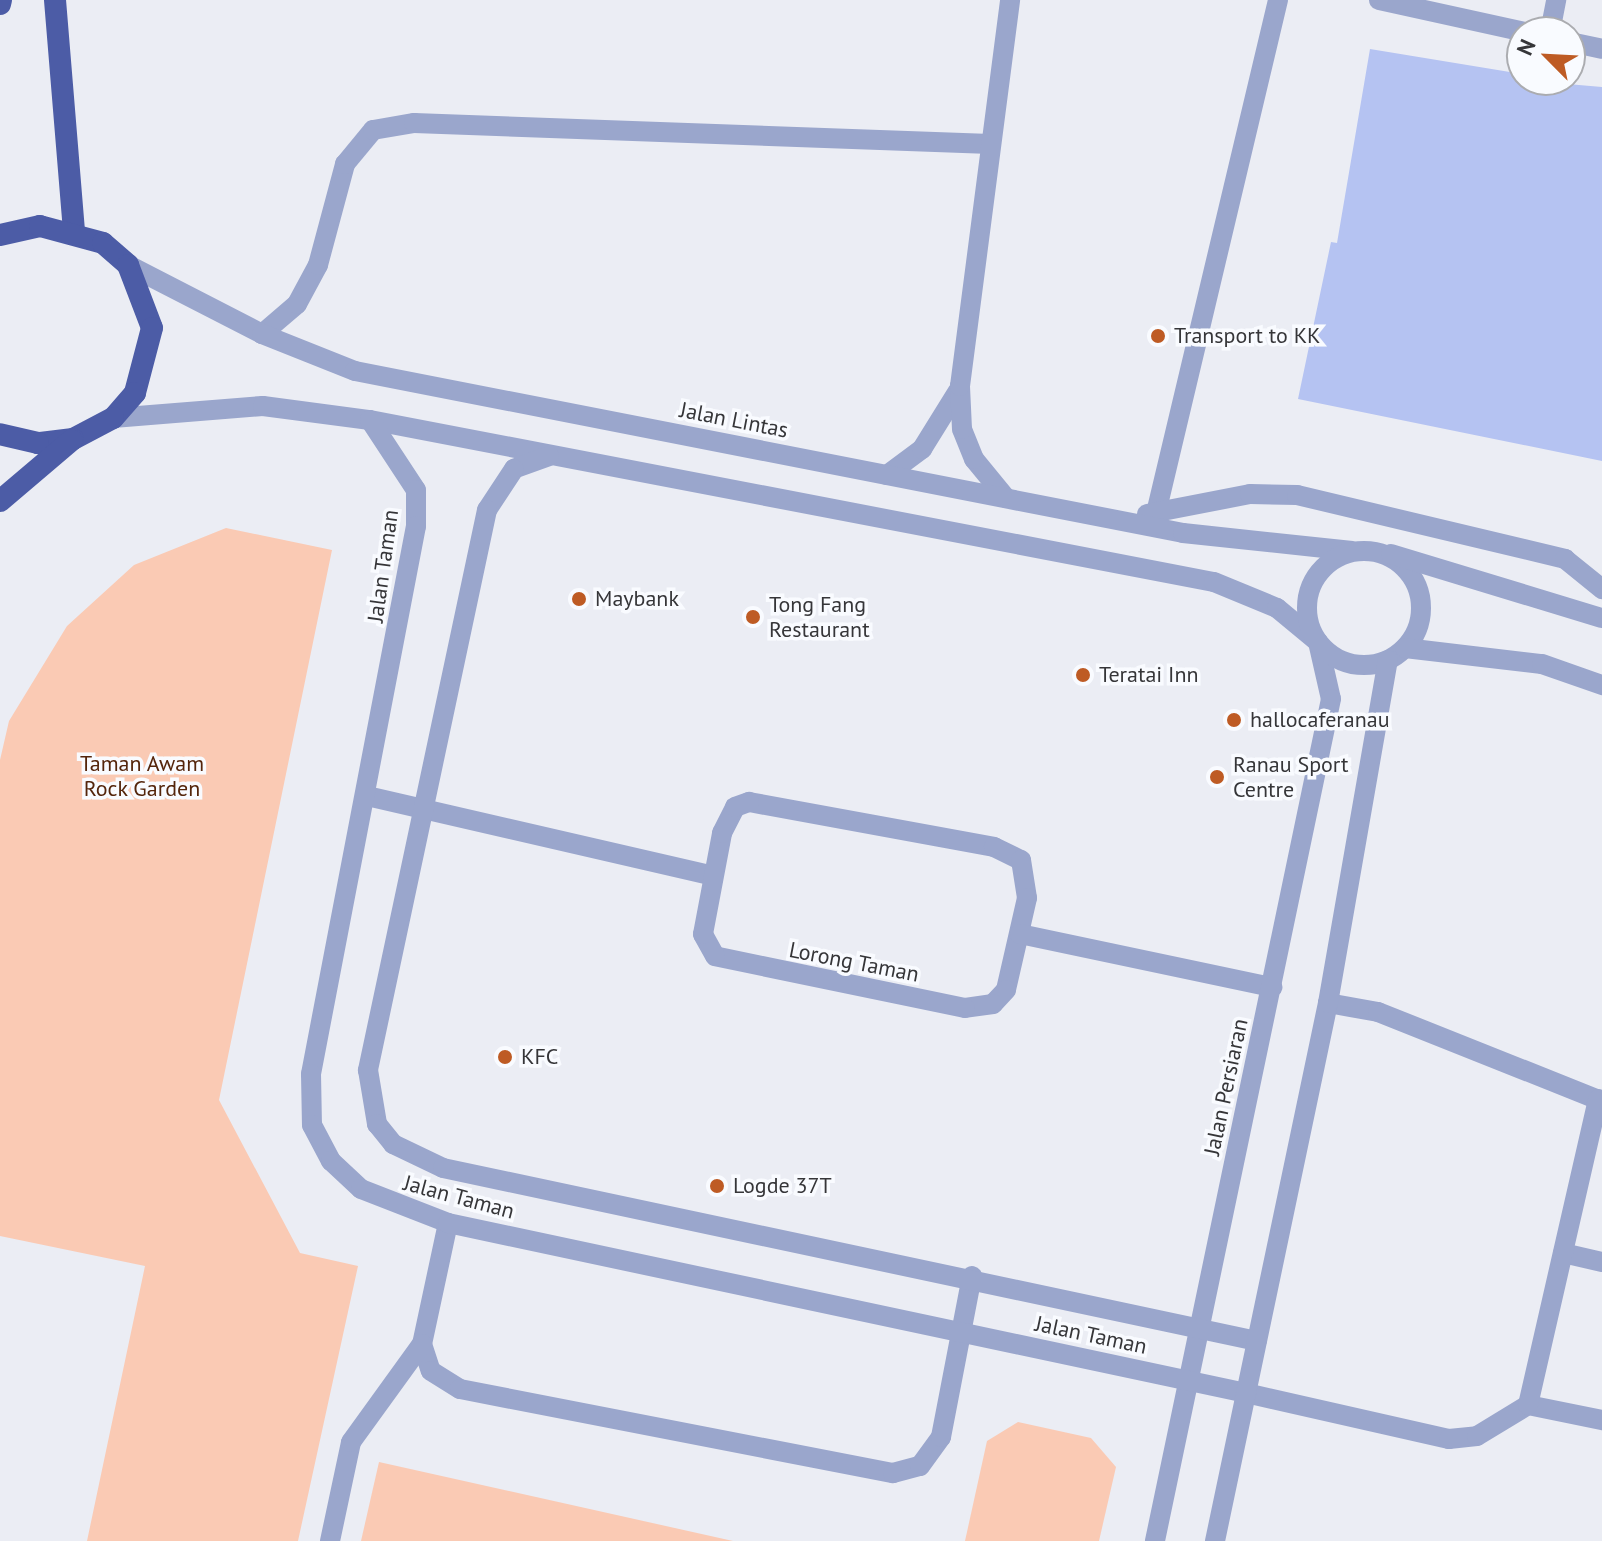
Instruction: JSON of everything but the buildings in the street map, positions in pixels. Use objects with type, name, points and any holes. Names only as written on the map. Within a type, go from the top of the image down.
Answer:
[{"type":"highway","points":[[55,0],[74,230]]},
{"type":"highway","points":[[0,235],[40,226],[74,230],[128,265],[152,328],[135,393],[113,418],[73,439],[0,501]]},
{"type":"highway","points":[[0,434],[38,443],[73,439]]},
{"type":"street","points":[[1006,498],[974,459],[962,429],[960,386],[1010,0]]},
{"type":"street","points":[[1156,513],[1278,0]]},
{"type":"street","points":[[1379,0],[1506,28]]},
{"type":"street","points":[[262,334],[297,304],[318,265],[345,164],[373,130],[414,123],[991,144]]},
{"type":"street","name":"Jalan Lintas","points":[[128,265],[262,334],[355,371],[1107,517],[1362,551]]},
{"type":"street","points":[[887,475],[922,449],[960,386]]},
{"type":"street","points":[[113,418],[263,406],[370,420],[1214,582],[1277,608],[1318,642],[1350,663],[1388,660],[1405,648],[1421,597],[1404,565],[1362,551]]},
{"type":"street","name":"Jalan Taman","points":[[370,420],[416,490],[416,526],[367,796],[311,1074],[312,1125],[331,1161],[361,1189],[448,1223],[962,1331],[1449,1439],[1477,1436],[1528,1405]]},
{"type":"street","name":"Jalan Taman","points":[[549,456],[514,469],[487,510],[368,1070],[377,1124],[393,1144],[443,1168],[972,1276],[1257,1341]]},
{"type":"street","points":[[1107,517],[1156,513],[1250,494],[1297,495],[1565,559],[1602,589]]},
{"type":"street","points":[[1318,642],[1309,625],[1310,587],[1335,558],[1362,551],[1470,573],[1602,618]]},
{"type":"street","name":"Jalan Persiaran","points":[[1155,1541],[1331,699],[1318,642]]},
{"type":"street","points":[[1405,648],[1542,664],[1602,685]]},
{"type":"street","points":[[1215,1541],[1328,1003],[1388,660]]},
{"type":"street","points":[[367,796],[713,876]]},
{"type":"street","name":"Lorong Taman","points":[[780,806],[1008,851],[1027,877],[1020,934],[1006,990],[993,1004],[965,1008],[715,956],[703,934],[713,876],[735,807],[780,806]]},
{"type":"street","points":[[1020,934],[1272,987]]},
{"type":"street","points":[[1328,1003],[1378,1012],[1600,1100],[1528,1405],[1602,1420]]},
{"type":"street","points":[[330,1541],[351,1442],[422,1344],[448,1223]]},
{"type":"street","points":[[1563,1253],[1602,1262]]},
{"type":"street","points":[[422,1344],[431,1371],[460,1389],[893,1473],[920,1466],[941,1437],[972,1276]]},
{"type":"green space","name":"Taman Awam Rock Garden","points":[[226,528],[332,550],[219,1100],[300,1253],[358,1266],[298,1541],[87,1541],[145,1266],[0,1236],[0,760],[9,721],[67,626],[134,565]]},
{"type":"green space","points":[[1018,1422],[1091,1438],[1116,1467],[1099,1541],[965,1541],[987,1441]]},
{"type":"green space","points":[[379,1462],[733,1541],[361,1541]]},
{"type":"place","name":"Transport to KK","points":[[1158,336]]},
{"type":"place","name":"Maybank","points":[[579,599]]},
{"type":"place","name":"Tong Fang Restaurant","points":[[753,617]]},
{"type":"place","name":"Teratai Inn","points":[[1083,675]]},
{"type":"place","name":"hallocaferanau","points":[[1234,720]]},
{"type":"place","name":"Ranau Sport Centre","points":[[1217,777]]},
{"type":"place","name":"KFC","points":[[505,1057]]},
{"type":"place","name":"Logde 37T","points":[[717,1186]]}]
